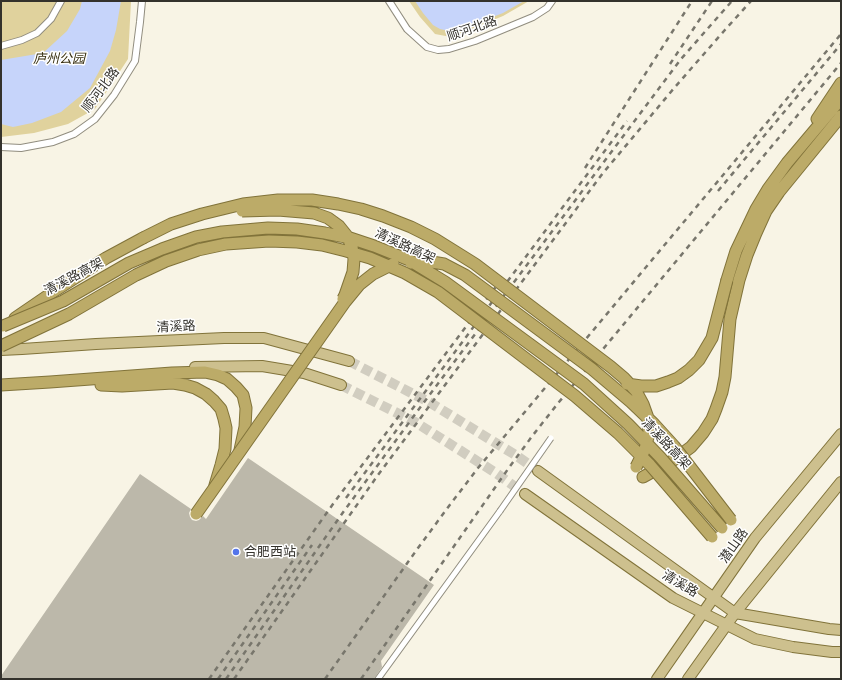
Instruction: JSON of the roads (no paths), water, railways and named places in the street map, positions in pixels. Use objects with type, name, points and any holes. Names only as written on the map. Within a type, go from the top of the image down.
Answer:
[{"type":"highway","points":[[592,369],[627,384],[656,386],[678,378],[699,360],[712,338],[736,251],[756,209],[841,83]]},
{"type":"highway","points":[[787,163],[841,100]]},
{"type":"highway","points":[[643,477],[672,461],[691,447],[712,419],[722,392],[725,377],[730,319],[747,254],[766,212],[779,192],[841,116]]},
{"type":"highway","points":[[799,169],[841,127]]},
{"type":"highway","points":[[2,327],[106,258],[171,224],[202,214],[243,204],[278,200],[312,200],[361,209],[411,227],[435,239],[475,264],[624,378],[636,390],[648,418],[649,432],[645,449],[636,467]]},
{"type":"highway","points":[[202,214],[244,210],[278,210],[314,213],[328,218],[339,226],[347,236],[352,247],[354,259],[353,272],[346,295],[332,321],[215,487],[196,514],[240,450],[346,302],[359,285],[373,274],[393,264],[426,262],[444,264],[465,275],[592,369],[654,424],[674,446],[731,520]]},
{"type":"highway","name":"清溪路高架","points":[[2,327],[63,301],[129,263],[162,248],[196,237],[222,232],[268,228],[297,229],[350,238],[409,260],[445,282],[584,384],[628,424],[660,457],[722,528]]},
{"type":"highway","name":"清溪路高架","points":[[1,346],[69,314],[136,275],[166,261],[198,250],[226,244],[269,241],[322,245],[346,251],[370,258],[405,273],[438,292],[575,396],[618,433],[650,465],[712,537]]},
{"type":"highway","points":[[1,385],[205,372],[218,375],[227,379],[243,395],[246,408],[246,427],[240,450]]},
{"type":"highway","points":[[50,382],[122,386],[173,383],[195,388],[206,394],[221,409],[226,428],[225,449],[215,487]]},
{"type":"main road","name":"清溪路","points":[[1,350],[96,344],[264,338],[349,361]]},
{"type":"main road","points":[[1,381],[186,367],[262,366],[304,373],[341,385]]},
{"type":"main road","name":"潜山路","points":[[657,679],[755,538],[841,434]]},
{"type":"main road","name":"清溪路","points":[[538,471],[735,613],[841,630]]},
{"type":"main road","points":[[688,679],[735,613],[841,482]]},
{"type":"main road","name":"清溪路","points":[[525,494],[673,598],[755,639],[793,647],[841,652]]},
{"type":"street","points":[[1,46],[22,40],[37,33],[51,19],[61,1]]},
{"type":"street","name":"顺河北路","points":[[1,147],[21,148],[53,142],[74,134],[95,119],[114,94],[135,61],[142,1]]},
{"type":"street","name":"顺河北路","points":[[389,1],[407,29],[427,47],[438,50],[449,49],[475,41],[533,17],[547,8],[552,1]]},
{"type":"street","points":[[378,679],[552,438]]},
{"type":"water","points":[[82,1],[121,1],[116,30],[110,51],[90,88],[61,112],[32,123],[13,127],[1,124],[1,60],[43,53],[67,31],[80,9]]},
{"type":"water","points":[[415,1],[524,1],[503,13],[454,32],[440,29],[433,25]]},
{"type":"tunnel","points":[[349,361],[429,402],[517,456],[538,471]]},
{"type":"tunnel","points":[[341,385],[415,422],[496,473],[525,494]]},
{"type":"railway","points":[[585,168],[692,1]]},
{"type":"railway","points":[[670,64],[712,1]]},
{"type":"railway","points":[[226,679],[344,511],[419,409],[681,59],[732,1]]},
{"type":"railway","points":[[234,679],[378,475],[603,173],[675,87],[751,1]]},
{"type":"railway","points":[[325,679],[418,548],[478,468],[841,34]]},
{"type":"railway","points":[[718,191],[841,44]]},
{"type":"railway","points":[[361,679],[533,435],[841,63]]},
{"type":"railway","points":[[346,498],[627,121]]},
{"type":"railway","points":[[209,679],[333,504],[504,276]]},
{"type":"railway","points":[[218,679],[312,545]]},
{"type":"place","name":"合肥西站","points":[[236,552]]},
{"type":"park label","name":"庐州公园","points":[[59,59]]}]
